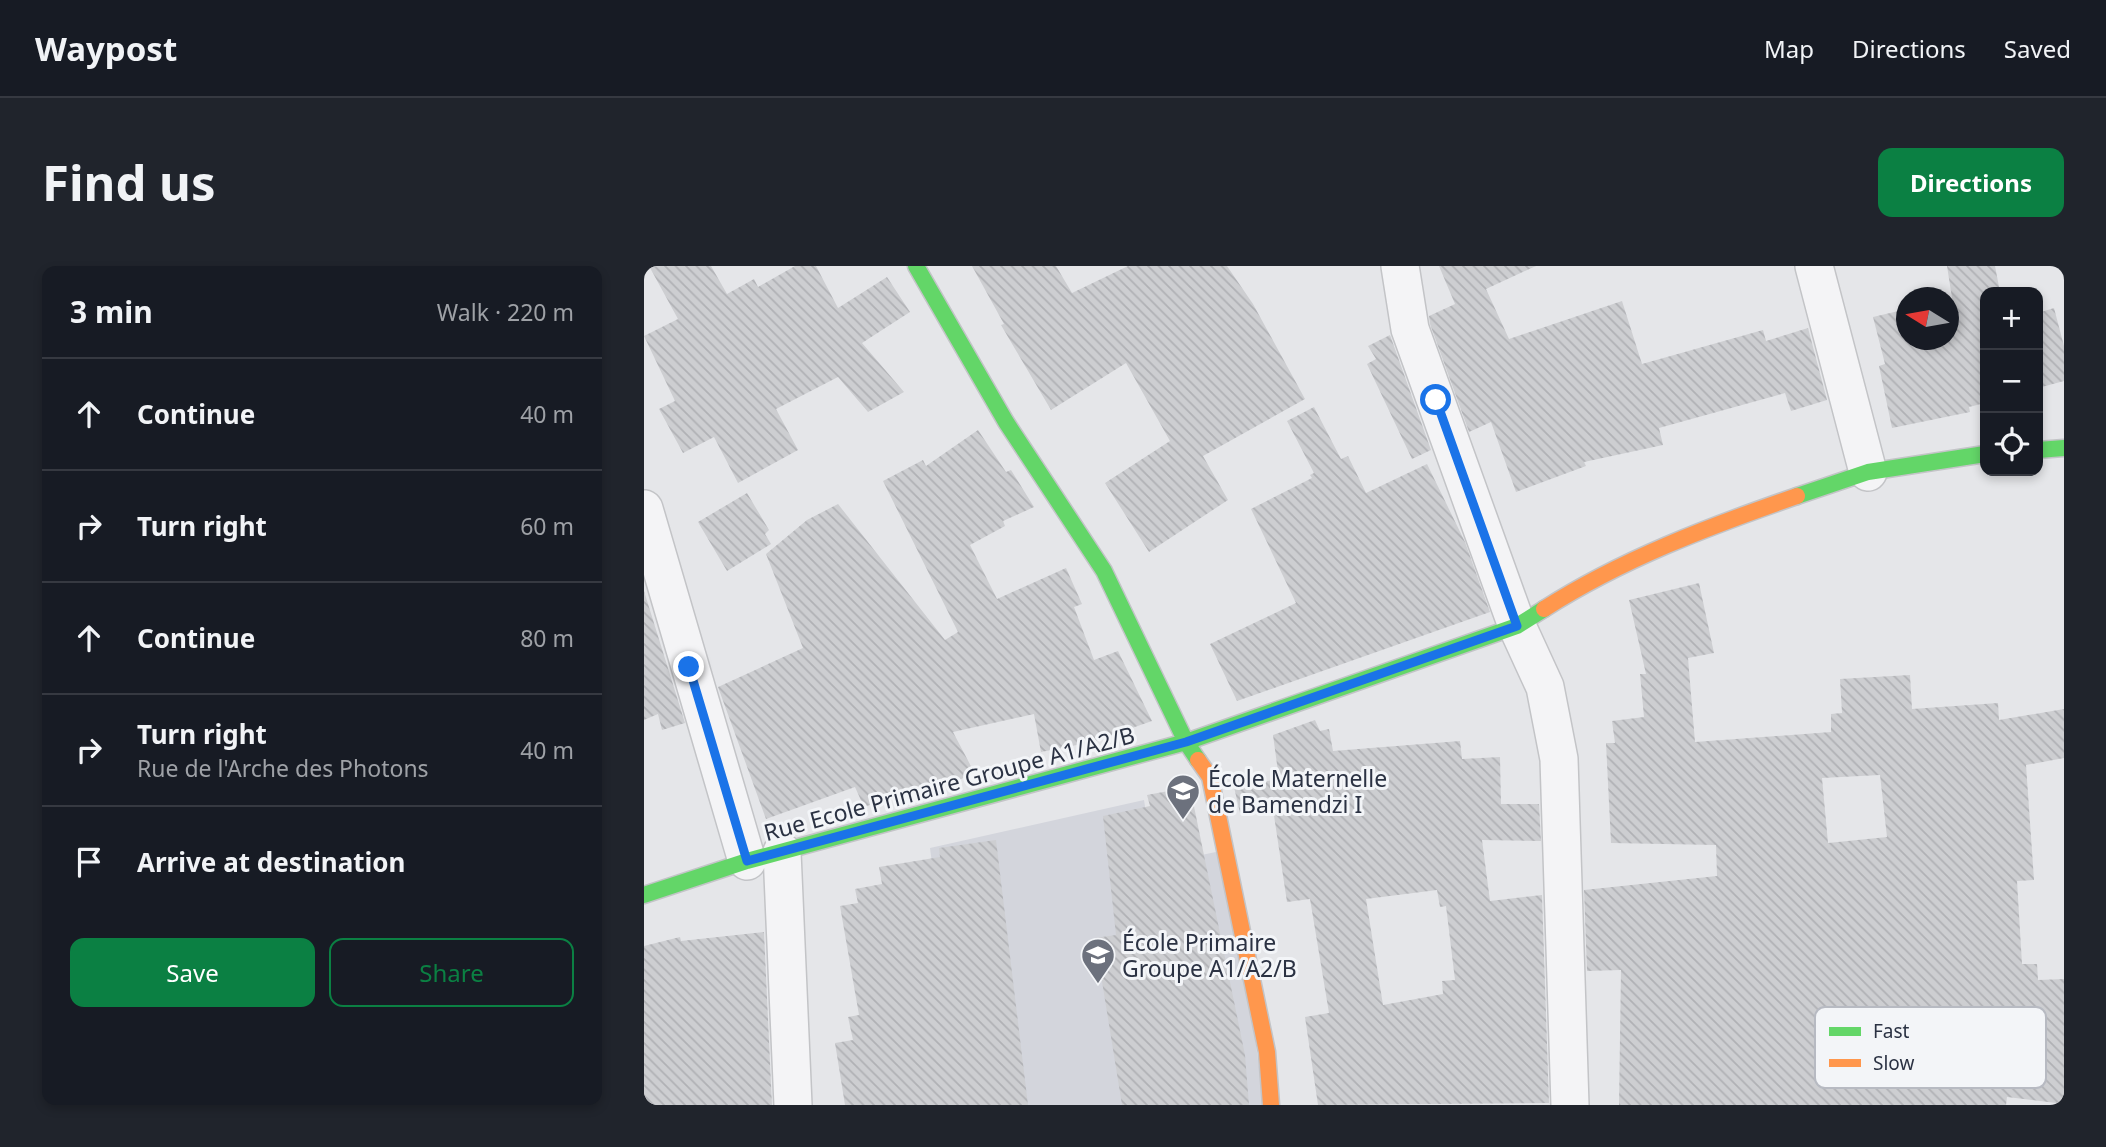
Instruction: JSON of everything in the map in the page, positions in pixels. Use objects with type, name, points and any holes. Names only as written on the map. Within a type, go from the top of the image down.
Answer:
[{"type":"street","points":[[916,266],[1006,422],[1104,572],[1186,742],[1210,778],[1267,1052],[1271,1105]]},
{"type":"street","points":[[1400,266],[1410,328],[1517,626],[1545,687],[1559,759],[1570,1105]]},
{"type":"street","points":[[1814,266],[1868,472]]},
{"type":"street","points":[[2043,450],[2064,448]]},
{"type":"street","name":"Rue Ecole Primaire Groupe A1/A2/B","points":[[644,895],[747,861],[1186,742],[1517,626],[1580,586],[1709,526],[1868,472],[1980,455]]},
{"type":"street","points":[[644,509],[747,861]]},
{"type":"street","points":[[782,852],[793,1105]]},
{"type":"shaded area","name":"École Primaire Groupe A1/A2/B","points":[[1144,800],[1154,865],[1230,849],[1264,1105],[964,1105],[930,848]]},
{"type":"building","points":[[649,266],[711,266],[727,294],[754,279],[758,287],[795,266],[816,266],[838,308],[887,277],[910,312],[862,343],[904,392],[868,412],[838,377],[776,409],[798,450],[738,483],[714,437],[683,453],[659,409],[675,401],[644,336],[678,319]]},
{"type":"building","points":[[972,266],[1056,266],[1072,293],[1128,266],[1227,266],[1253,304],[1305,399],[1203,456],[1228,500],[1149,552],[1105,483],[1170,441],[1126,363],[1051,410],[1001,325],[1004,324]]},
{"type":"building","points":[[1439,266],[1536,266],[1486,289],[1509,339],[1622,301],[1642,364],[1763,330],[1766,341],[1808,328],[1827,400],[1791,411],[1785,393],[1659,428],[1663,445],[1584,462],[1586,466],[1516,492],[1491,422],[1469,432],[1430,324],[1429,316],[1455,304]]},
{"type":"building","points":[[1947,266],[1995,266],[1999,287],[1980,287],[1980,404],[1969,407],[1970,412],[1892,428],[1879,366],[1885,364],[1873,317],[1896,312],[1896,350],[1959,350],[1959,287],[1950,287]]},
{"type":"building","points":[[2054,308],[2064,346],[2064,381],[2043,387],[2043,350],[2043,311]]},
{"type":"building","points":[[1390,335],[1431,450],[1412,459],[1367,364],[1376,359],[1368,346]]},
{"type":"building","points":[[1314,407],[1341,459],[1348,456],[1366,493],[1427,464],[1465,542],[1490,612],[1237,701],[1210,644],[1296,603],[1251,509],[1312,478],[1310,475],[1314,473],[1287,421]]},
{"type":"building","points":[[978,430],[1006,472],[1011,470],[1034,507],[1003,521],[1005,526],[970,545],[997,599],[1066,568],[1082,604],[1074,607],[1094,660],[1118,651],[1152,721],[1092,742],[1041,752],[1034,714],[953,732],[974,772],[956,782],[947,784],[945,779],[864,807],[855,787],[766,819],[718,687],[803,648],[766,554],[807,520],[838,504],[945,640],[958,632],[883,481],[923,460],[926,466]]},
{"type":"building","points":[[747,493],[769,530],[765,534],[771,544],[727,571],[698,522]]},
{"type":"building","points":[[1699,583],[1714,653],[1688,658],[1695,742],[1831,732],[1831,714],[1842,713],[1840,679],[1910,675],[1912,709],[1998,703],[1999,720],[2064,709],[2064,758],[2026,765],[2034,880],[2017,881],[2022,964],[2037,964],[2038,980],[2064,979],[2064,1104],[2007,1097],[2006,1105],[1619,1105],[1621,970],[1587,971],[1584,890],[1717,876],[1716,845],[1611,843],[1606,743],[1615,743],[1612,721],[1644,717],[1640,674],[1646,674],[1629,600]],"holes":[[[1880,775],[1887,837],[1828,843],[1822,778]]]},
{"type":"building","points":[[644,591],[685,723],[662,730],[658,714],[644,720]]},
{"type":"building","points":[[1315,720],[1320,731],[1329,729],[1333,751],[1460,741],[1462,759],[1500,757],[1501,804],[1539,804],[1541,841],[1482,840],[1490,901],[1542,895],[1549,1103],[1318,1105],[1305,1017],[1329,1013],[1310,899],[1287,902],[1273,809],[1240,813],[1234,787],[1279,779],[1273,735]],"holes":[[[1437,890],[1440,907],[1446,906],[1455,980],[1442,981],[1443,994],[1383,1005],[1366,899]]]},
{"type":"building","points":[[1190,787],[1245,1055],[1249,1105],[1122,1105],[1095,938],[1116,935],[1103,816],[1150,806],[1147,795]]},
{"type":"building","points":[[996,840],[1028,1105],[845,1105],[835,1043],[853,1040],[848,1017],[859,1015],[840,906],[858,903],[855,889],[882,884],[879,867],[940,857],[939,848]]},
{"type":"building","points":[[764,932],[772,1105],[644,1105],[644,946],[680,937],[681,941]]},
{"type":"traffic: fast","points":[[916,266],[1006,422],[1104,571],[1186,742],[1198,760]]},
{"type":"traffic: fast","points":[[2043,450],[2064,448]]},
{"type":"traffic: fast","points":[[1797,496],[1868,472],[1980,455]]},
{"type":"traffic: fast","points":[[644,895],[747,861],[1186,742],[1517,626],[1544,609]]},
{"type":"traffic: slow","points":[[1544,609],[1635,559],[1732,519],[1797,496]]},
{"type":"traffic: slow","points":[[1198,760],[1210,777],[1267,1052],[1271,1105]]},
{"type":"place","name":"École Maternelle de Bamendzi I","points":[[1183,821]]},
{"type":"place","name":"École Primaire Groupe A1/A2/B","points":[[1098,985]]},
{"type":"route","points":[[689,667],[747,861],[1186,742],[1349,687],[1517,626],[1436,400]]}]
